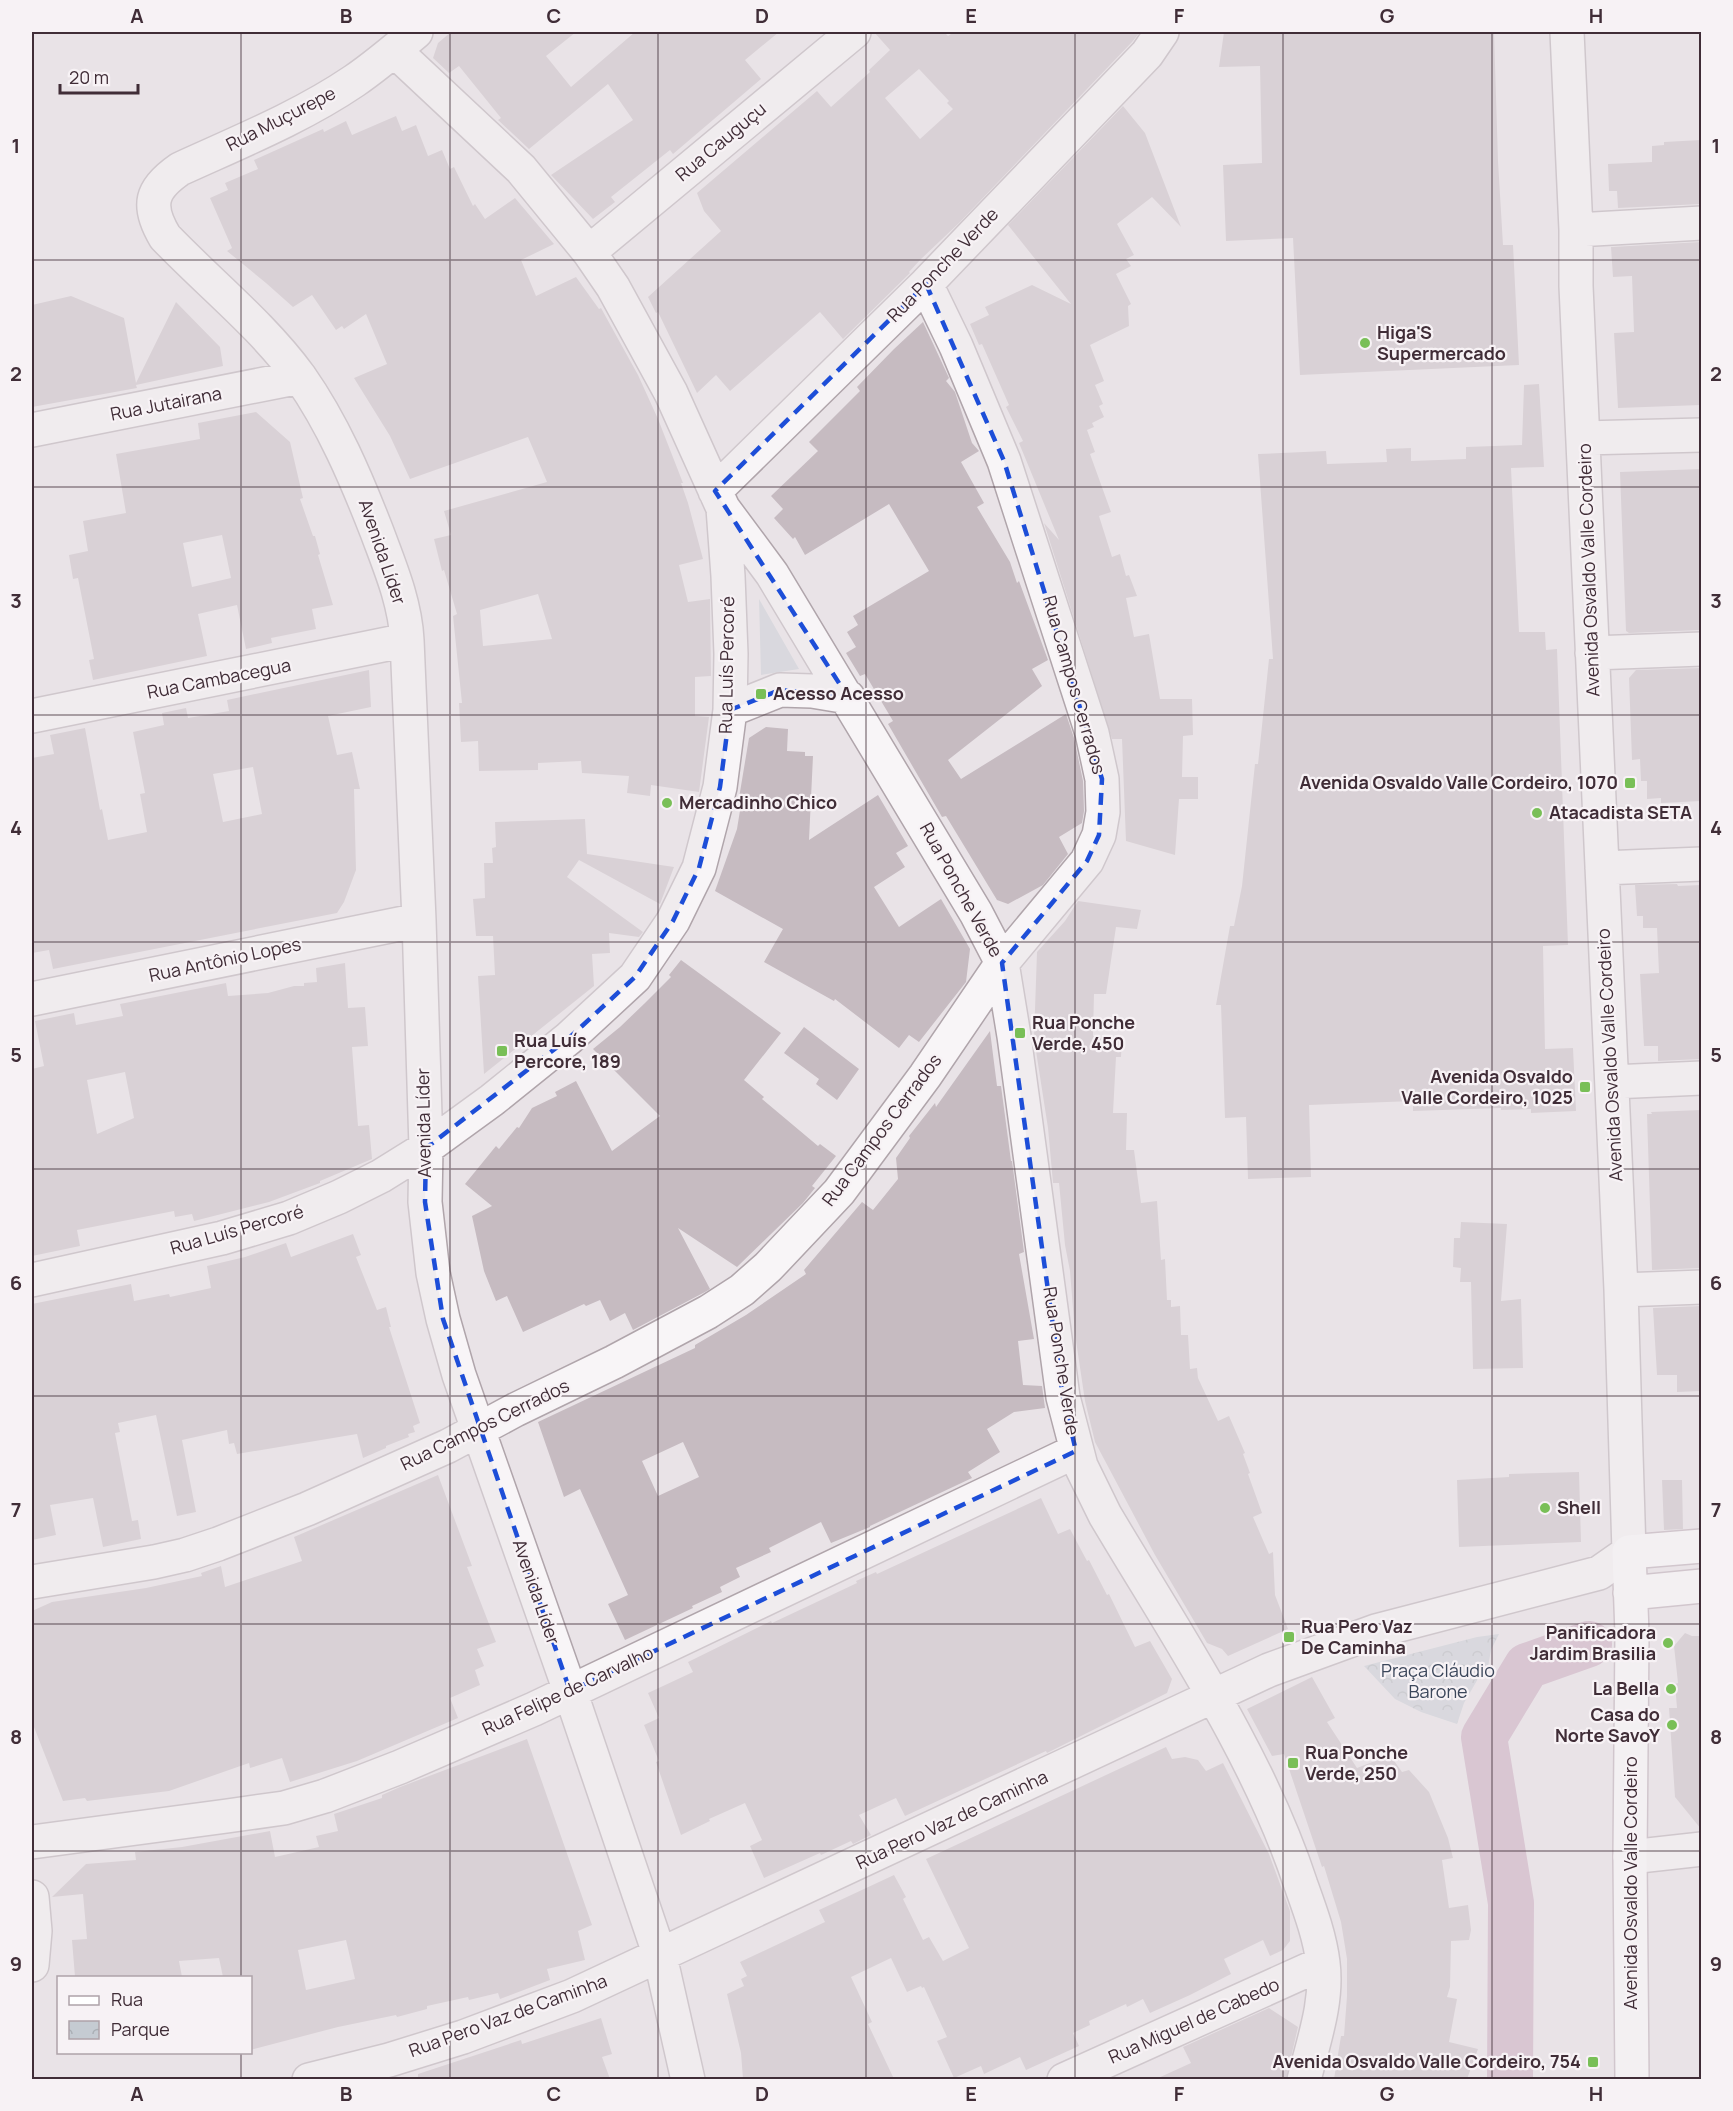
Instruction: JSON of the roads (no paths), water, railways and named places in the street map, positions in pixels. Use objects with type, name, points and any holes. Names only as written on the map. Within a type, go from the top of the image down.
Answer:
[{"type":"main road","points":[[1629,1552],[1701,1546]]},
{"type":"main road","name":"Avenida Osvaldo Valle Cordeiro","points":[[1629,1552],[1632,1634],[1630,1857],[1632,2079]]},
{"type":"main road","points":[[1630,1593],[1701,1586]]},
{"type":"street","name":"Rua Cauguçu","points":[[589,252],[854,32]]},
{"type":"street","name":"Rua Ponche Verde","points":[[1162,32],[1147,54],[719,499],[772,574],[848,697],[976,912],[1002,963],[1063,1397],[1076,1451],[1105,1515],[1214,1697],[1268,1800],[1294,1862],[1313,1919],[1323,1963],[1324,2000],[1304,2079]]},
{"type":"street","name":"Avenida Osvaldo Valle Cordeiro","points":[[1567,32],[1576,230],[1576,286],[1621,1290],[1629,1552]]},
{"type":"street","points":[[406,41],[521,169],[589,252],[613,287],[671,393],[719,499]]},
{"type":"street","name":"Rua Muçurepe","points":[[153,207],[156,190],[163,180],[180,169],[309,108],[353,81],[406,41]]},
{"type":"street","name":"Avenida Líder","points":[[153,207],[157,224],[165,237],[267,338],[300,377],[326,420],[356,479],[395,580],[406,621],[419,920],[426,1148],[425,1202],[433,1273],[459,1375],[660,1956],[688,2079]]},
{"type":"street","points":[[1576,230],[1701,223]]},
{"type":"street","name":"Rua Campos Cerrados","points":[[32,1582],[154,1562],[218,1544],[307,1509],[448,1446],[614,1362],[708,1312],[742,1290],[768,1268],[839,1192],[925,1076],[1002,963],[1087,861],[1099,835],[1103,812],[1102,779],[1092,733],[1004,461],[956,346],[926,284]]},
{"type":"street","name":"Rua Jutairana","points":[[32,430],[300,377]]},
{"type":"street","points":[[1583,438],[1701,435]]},
{"type":"street","name":"Rua Luís Percoré","points":[[32,1280],[222,1238],[289,1218],[381,1176],[426,1148],[492,1100],[569,1038],[635,977],[673,921],[699,868],[720,787],[730,710],[728,576],[719,499]]},
{"type":"street","name":"Rua Cambacegua","points":[[32,716],[407,640]]},
{"type":"street","points":[[1592,653],[1701,649]]},
{"type":"street","points":[[730,710],[780,690],[812,691],[848,697]]},
{"type":"street","points":[[1602,868],[1701,864]]},
{"type":"street","name":"Rua Antônio Lopes","points":[[32,999],[419,920]]},
{"type":"street","points":[[1612,1082],[1701,1078]]},
{"type":"street","points":[[1621,1290],[1701,1287]]},
{"type":"street","name":"Rua Felipe de Carvalho","points":[[32,1842],[284,1808],[325,1796],[400,1767],[534,1709],[1076,1451]]},
{"type":"street","name":"Rua Pero Vaz de Caminha","points":[[309,2079],[389,2060],[463,2037],[572,1996],[1269,1670],[1376,1631],[1599,1574],[1629,1552]]},
{"type":"street","points":[[1599,1574],[1630,1593]]},
{"type":"street","points":[[1630,1857],[1701,1849]]},
{"type":"street","points":[[32,1897],[34,1931],[32,1965]]},
{"type":"street","name":"Rua Miguel de Cabedo","points":[[1064,2079],[1323,1963]]},
{"type":"waterway","points":[[1510,2080],[1511,1903],[1484,1737],[1527,1666],[1589,1644]]},
{"type":"place","name":"Higa'S Supermercado","points":[[1365,343]]},
{"type":"place","name":"Acesso Acesso","points":[[761,694]]},
{"type":"place","name":"Avenida Osvaldo Valle Cordeiro, 1070","points":[[1630,783]]},
{"type":"place","name":"Mercadinho Chico","points":[[667,803]]},
{"type":"place","name":"Atacadista SETA","points":[[1537,813]]},
{"type":"place","name":"Rua Ponche Verde, 450","points":[[1020,1033]]},
{"type":"place","name":"Rua Luís Percore, 189","points":[[502,1051]]},
{"type":"place","name":"Avenida Osvaldo Valle Cordeiro, 1025","points":[[1585,1087]]},
{"type":"place","name":"Shell","points":[[1545,1508]]},
{"type":"place","name":"Rua Pero Vaz De Caminha","points":[[1289,1637]]},
{"type":"place","name":"Panificadora Jardim Brasilia","points":[[1668,1643]]},
{"type":"place","name":"La Bella","points":[[1671,1689]]},
{"type":"place","name":"Casa do Norte SavoY","points":[[1672,1725]]},
{"type":"place","name":"Rua Ponche Verde, 250","points":[[1293,1763]]},
{"type":"place","name":"Avenida Osvaldo Valle Cordeiro, 754","points":[[1593,2062]]},
{"type":"park label","name":"Praça Cláudio Barone","points":[[1438,1681]]}]
